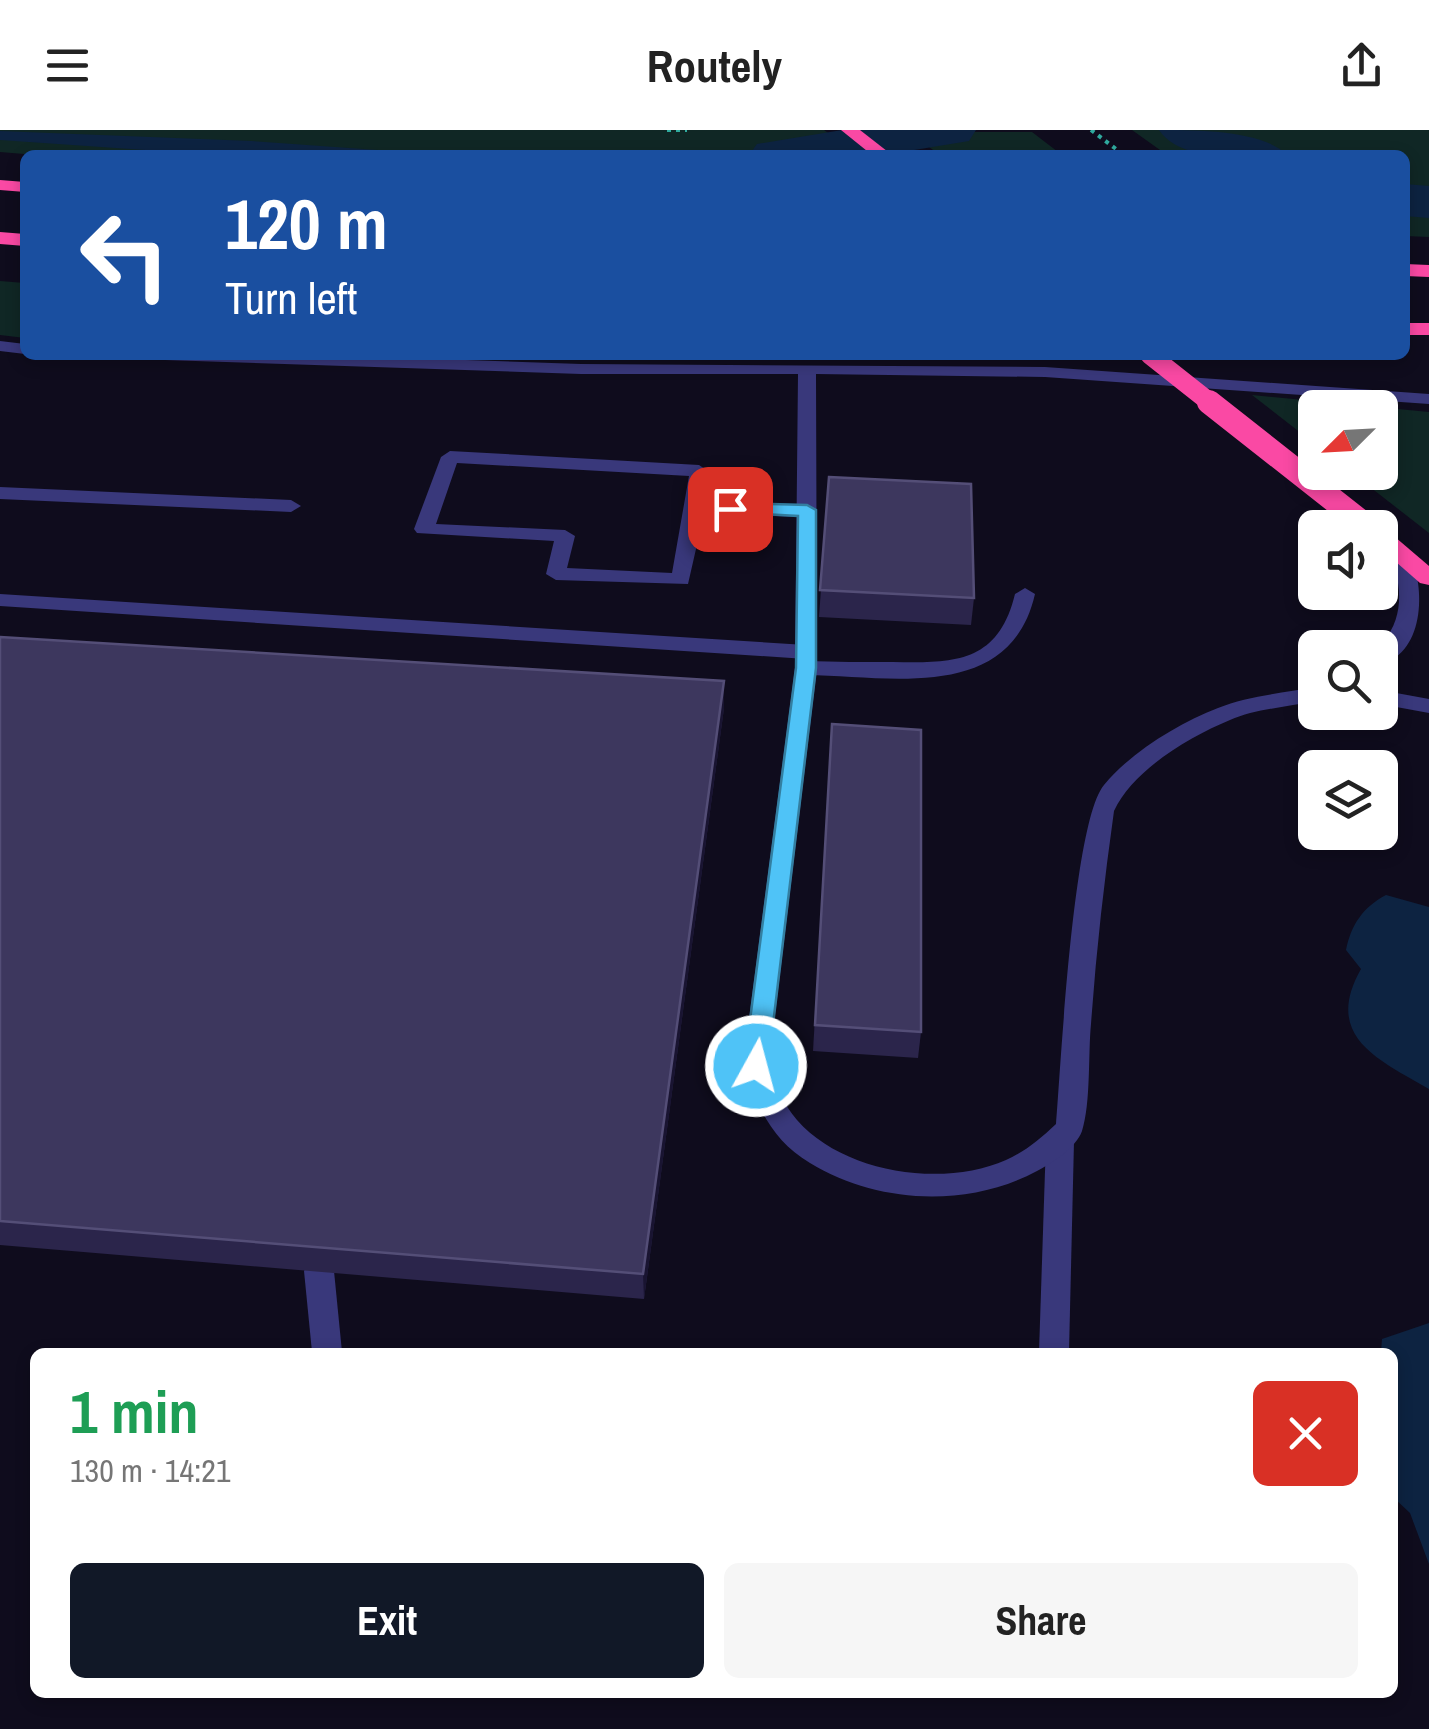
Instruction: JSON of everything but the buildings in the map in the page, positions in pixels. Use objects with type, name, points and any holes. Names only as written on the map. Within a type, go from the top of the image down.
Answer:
[{"type":"highway","points":[[849,130],[876,150]]},
{"type":"highway","points":[[1156,360],[1346,510]]},
{"type":"highway","points":[[1400,552],[1429,578]]},
{"type":"street","points":[[314,360],[581,369],[1044,372],[1429,399]]},
{"type":"street","points":[[807,370],[806,660],[756,1066],[768,1101],[790,1132],[824,1156],[880,1176],[934,1186],[976,1183],[1002,1176],[1060,1140],[1069,1129],[1085,933],[1102,810],[1112,790],[1160,748],[1225,712],[1298,697]]},
{"type":"street","points":[[450,457],[699,471],[695,508],[680,580],[556,574],[565,536],[424,529],[450,457]]},
{"type":"street","points":[[0,493],[291,506]]},
{"type":"street","points":[[695,508],[807,510]]},
{"type":"street","points":[[1398,636],[1413,600],[1400,552]]},
{"type":"street","points":[[0,600],[954,670],[976,664],[1007,638],[1025,594]]},
{"type":"street","points":[[1398,700],[1429,706]]},
{"type":"street","points":[[1054,1348],[1060,1140]]},
{"type":"street","points":[[319,1272],[327,1348]]},
{"type":"path","points":[[667,130],[686,130]]},
{"type":"path","points":[[1091,130],[1118,150]]},
{"type":"green space","points":[[0,130],[824,130],[851,150],[20,150],[20,154],[0,152]]},
{"type":"green space","points":[[1132,130],[1429,130],[1429,237],[1410,236],[1410,150],[1160,150]]},
{"type":"green space","points":[[949,132],[1032,132],[1055,150],[933,150],[918,139]]},
{"type":"green space","points":[[0,281],[20,283],[20,337],[0,335]]},
{"type":"green space","points":[[1252,395],[1298,399],[1298,431]]},
{"type":"green space","points":[[1398,409],[1429,412],[1429,533],[1374,490],[1398,490]]},
{"type":"water","points":[[0,131],[378,150],[145,150],[0,140]]},
{"type":"water","points":[[1386,895],[1429,907],[1429,1089],[1391,1067],[1361,1043],[1348,1012],[1361,969],[1346,950],[1348,941],[1365,911]]},
{"type":"water","points":[[1429,1323],[1429,1564],[1410,1513],[1398,1502],[1398,1348],[1381,1348],[1382,1339]]},
{"type":"waterway","points":[[810,150],[951,130]]},
{"type":"waterway","points":[[1184,130],[1246,150]]},
{"type":"waterway","points":[[1410,200],[1429,202]]},
{"type":"route","points":[[730,509],[807,510],[806,668],[756,1066]]}]
